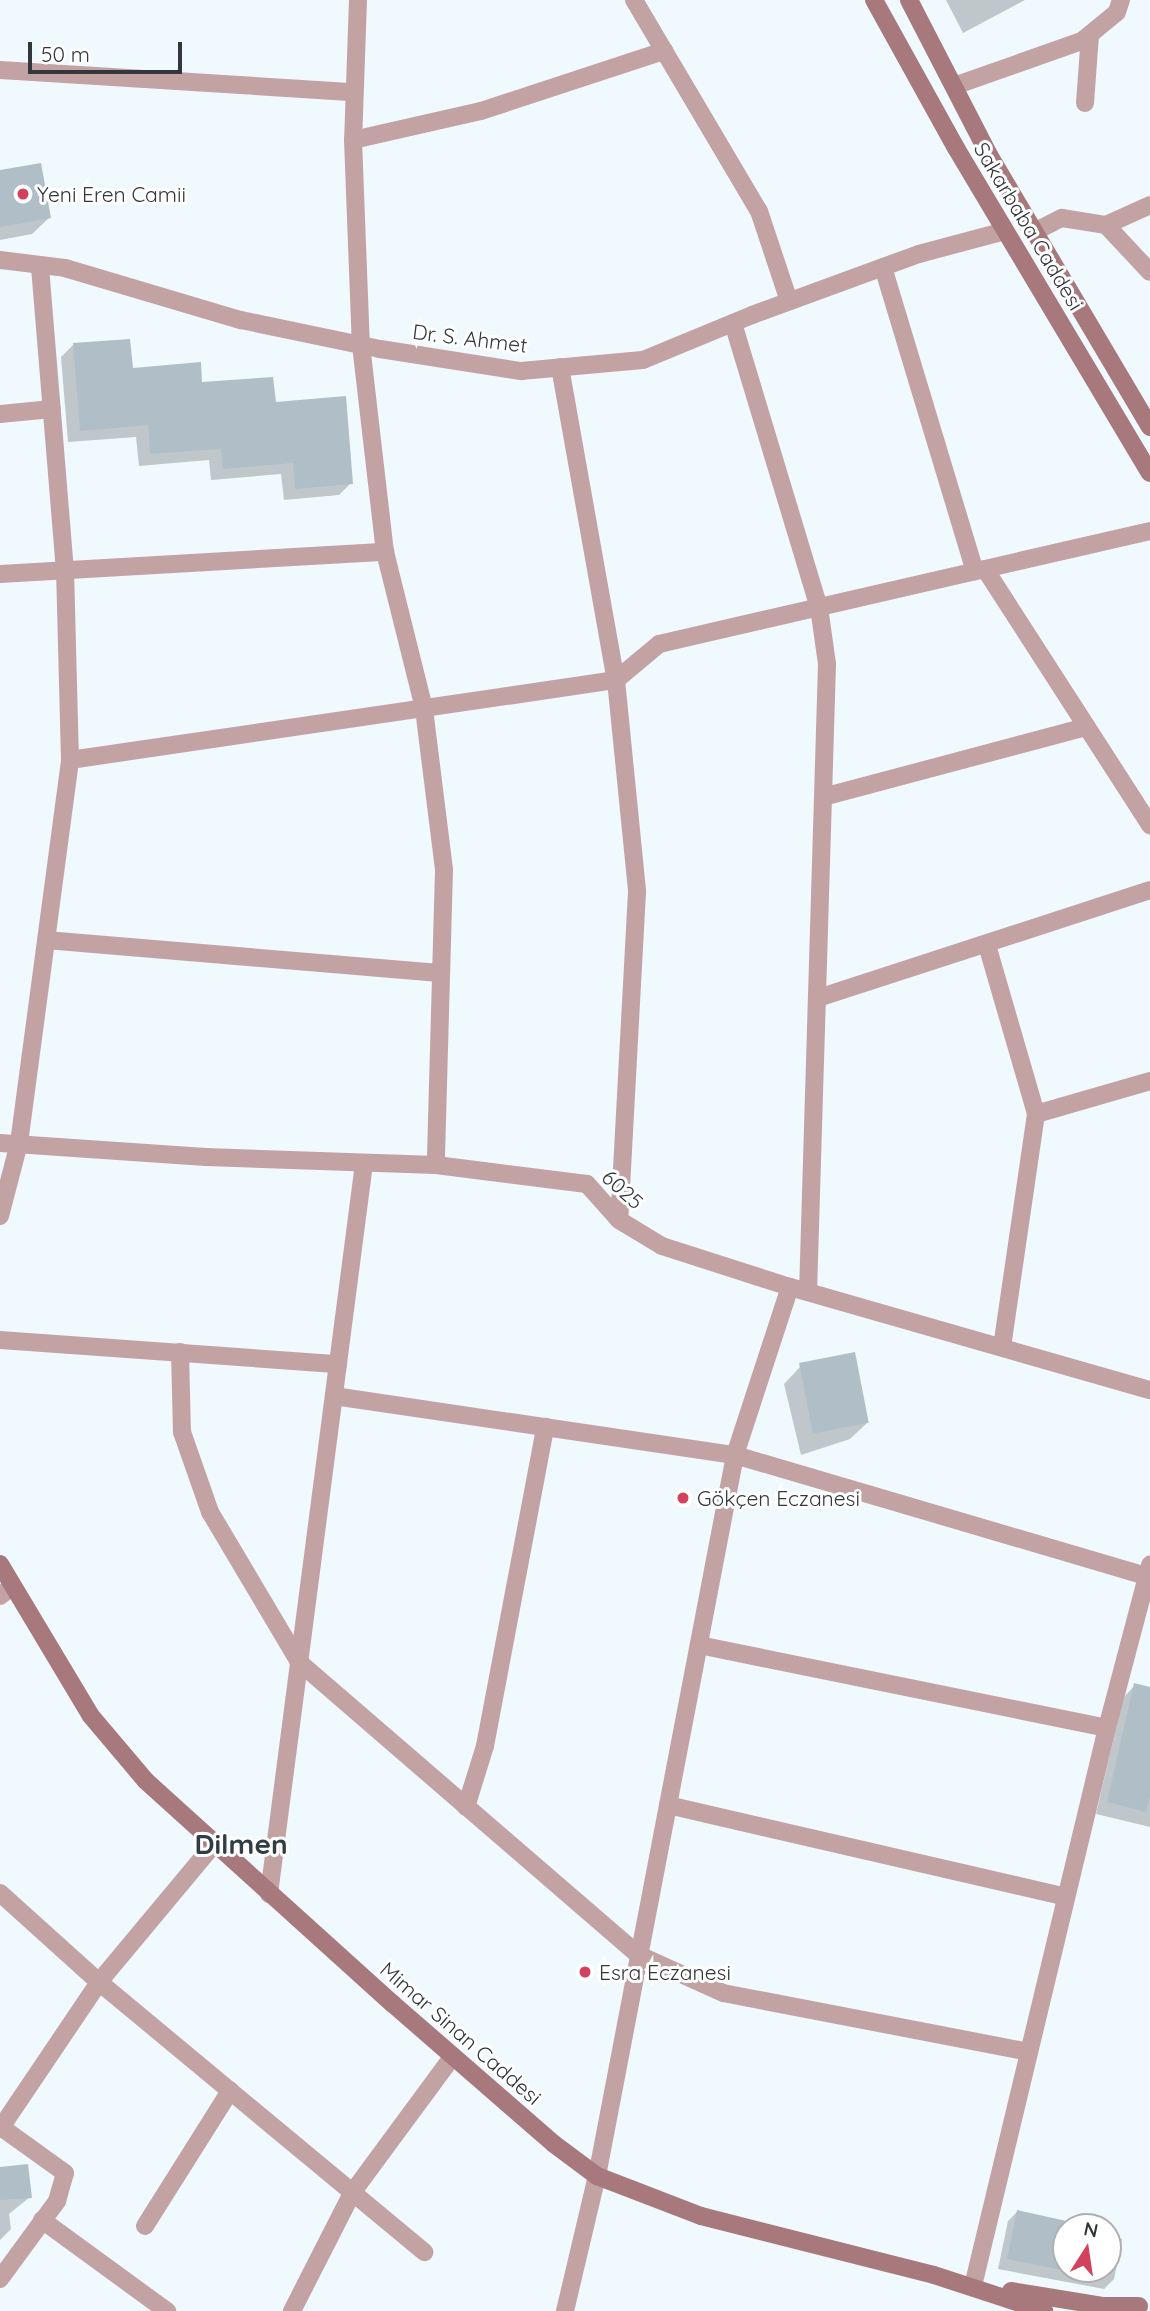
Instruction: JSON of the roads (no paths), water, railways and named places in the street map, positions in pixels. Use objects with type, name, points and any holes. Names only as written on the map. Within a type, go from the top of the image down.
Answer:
[{"type":"street","points":[[358,0],[353,141],[361,345],[385,552],[424,709],[444,870],[436,1166]]},
{"type":"street","points":[[634,0],[758,211],[789,301]]},
{"type":"street","name":"Sakarbaba Caddesi","points":[[874,0],[1006,231],[1150,473]]},
{"type":"street","name":"Sakarbaba Caddesi","points":[[909,0],[989,155],[1150,427]]},
{"type":"street","points":[[954,86],[1082,41],[1117,12],[1121,0]]},
{"type":"street","points":[[1085,103],[1090,34]]},
{"type":"street","points":[[353,141],[481,111],[664,51]]},
{"type":"street","points":[[0,70],[354,92]]},
{"type":"street","points":[[1036,231],[1062,218],[1106,225],[1150,205]]},
{"type":"street","points":[[1106,225],[1150,272]]},
{"type":"street","name":"Dr. S. Ahmet","points":[[0,260],[65,268],[242,320],[361,345],[521,371],[643,360],[789,301],[919,254],[1006,231]]},
{"type":"street","points":[[0,1216],[19,1143],[70,760],[65,570],[40,265]]},
{"type":"street","points":[[883,267],[980,570],[1150,825]]},
{"type":"street","points":[[733,323],[819,607],[827,664],[808,1292]]},
{"type":"street","points":[[559,367],[616,680],[637,892],[620,1220]]},
{"type":"street","points":[[0,414],[52,409]]},
{"type":"street","points":[[70,760],[616,680],[659,644],[1150,531]]},
{"type":"street","points":[[0,574],[385,552]]},
{"type":"street","points":[[823,797],[1087,727]]},
{"type":"street","points":[[818,998],[1150,890]]},
{"type":"street","points":[[46,940],[440,973]]},
{"type":"street","points":[[987,945],[1036,1114],[1002,1348]]},
{"type":"street","points":[[1036,1114],[1150,1081]]},
{"type":"street","name":"6025","points":[[0,1143],[206,1157],[436,1166],[587,1184],[620,1220],[662,1245],[790,1287],[1150,1390]]},
{"type":"street","points":[[269,1894],[364,1164]]},
{"type":"street","points":[[565,2311],[597,2176],[735,1455],[790,1287]]},
{"type":"street","points":[[0,1340],[338,1364]]},
{"type":"street","points":[[180,1352],[183,1432],[210,1511],[299,1662],[639,1955],[723,1993],[1028,2052]]},
{"type":"street","points":[[334,1396],[735,1455],[1149,1573],[1065,1898],[973,2286],[1104,2306],[1141,2305]]},
{"type":"street","points":[[467,1807],[485,1746],[545,1427]]},
{"type":"street","name":"Mimar Sinan Caddesi","points":[[0,1564],[6,1592],[92,1716],[146,1781],[269,1894],[453,2056],[554,2144],[597,2176],[701,2216],[973,2286],[1044,2311]]},
{"type":"street","points":[[699,1645],[1107,1728]]},
{"type":"street","points":[[668,1805],[1065,1898]]},
{"type":"street","points":[[0,2279],[57,2201],[65,2173],[1,2128],[99,1982],[214,1844]]},
{"type":"street","points":[[0,1893],[99,1982],[424,2252]]},
{"type":"street","points":[[292,2311],[352,2193],[453,2056]]},
{"type":"street","points":[[145,2226],[230,2091]]},
{"type":"street","points":[[41,2220],[167,2311]]},
{"type":"place","name":"Yeni Eren Camii","points":[[23,194]]},
{"type":"place","name":"Gökçen Eczanesi","points":[[683,1498]]},
{"type":"place","name":"Esra Eczanesi","points":[[585,1972]]},
{"type":"district","name":"Dilmen","points":[[241,1844]]}]
